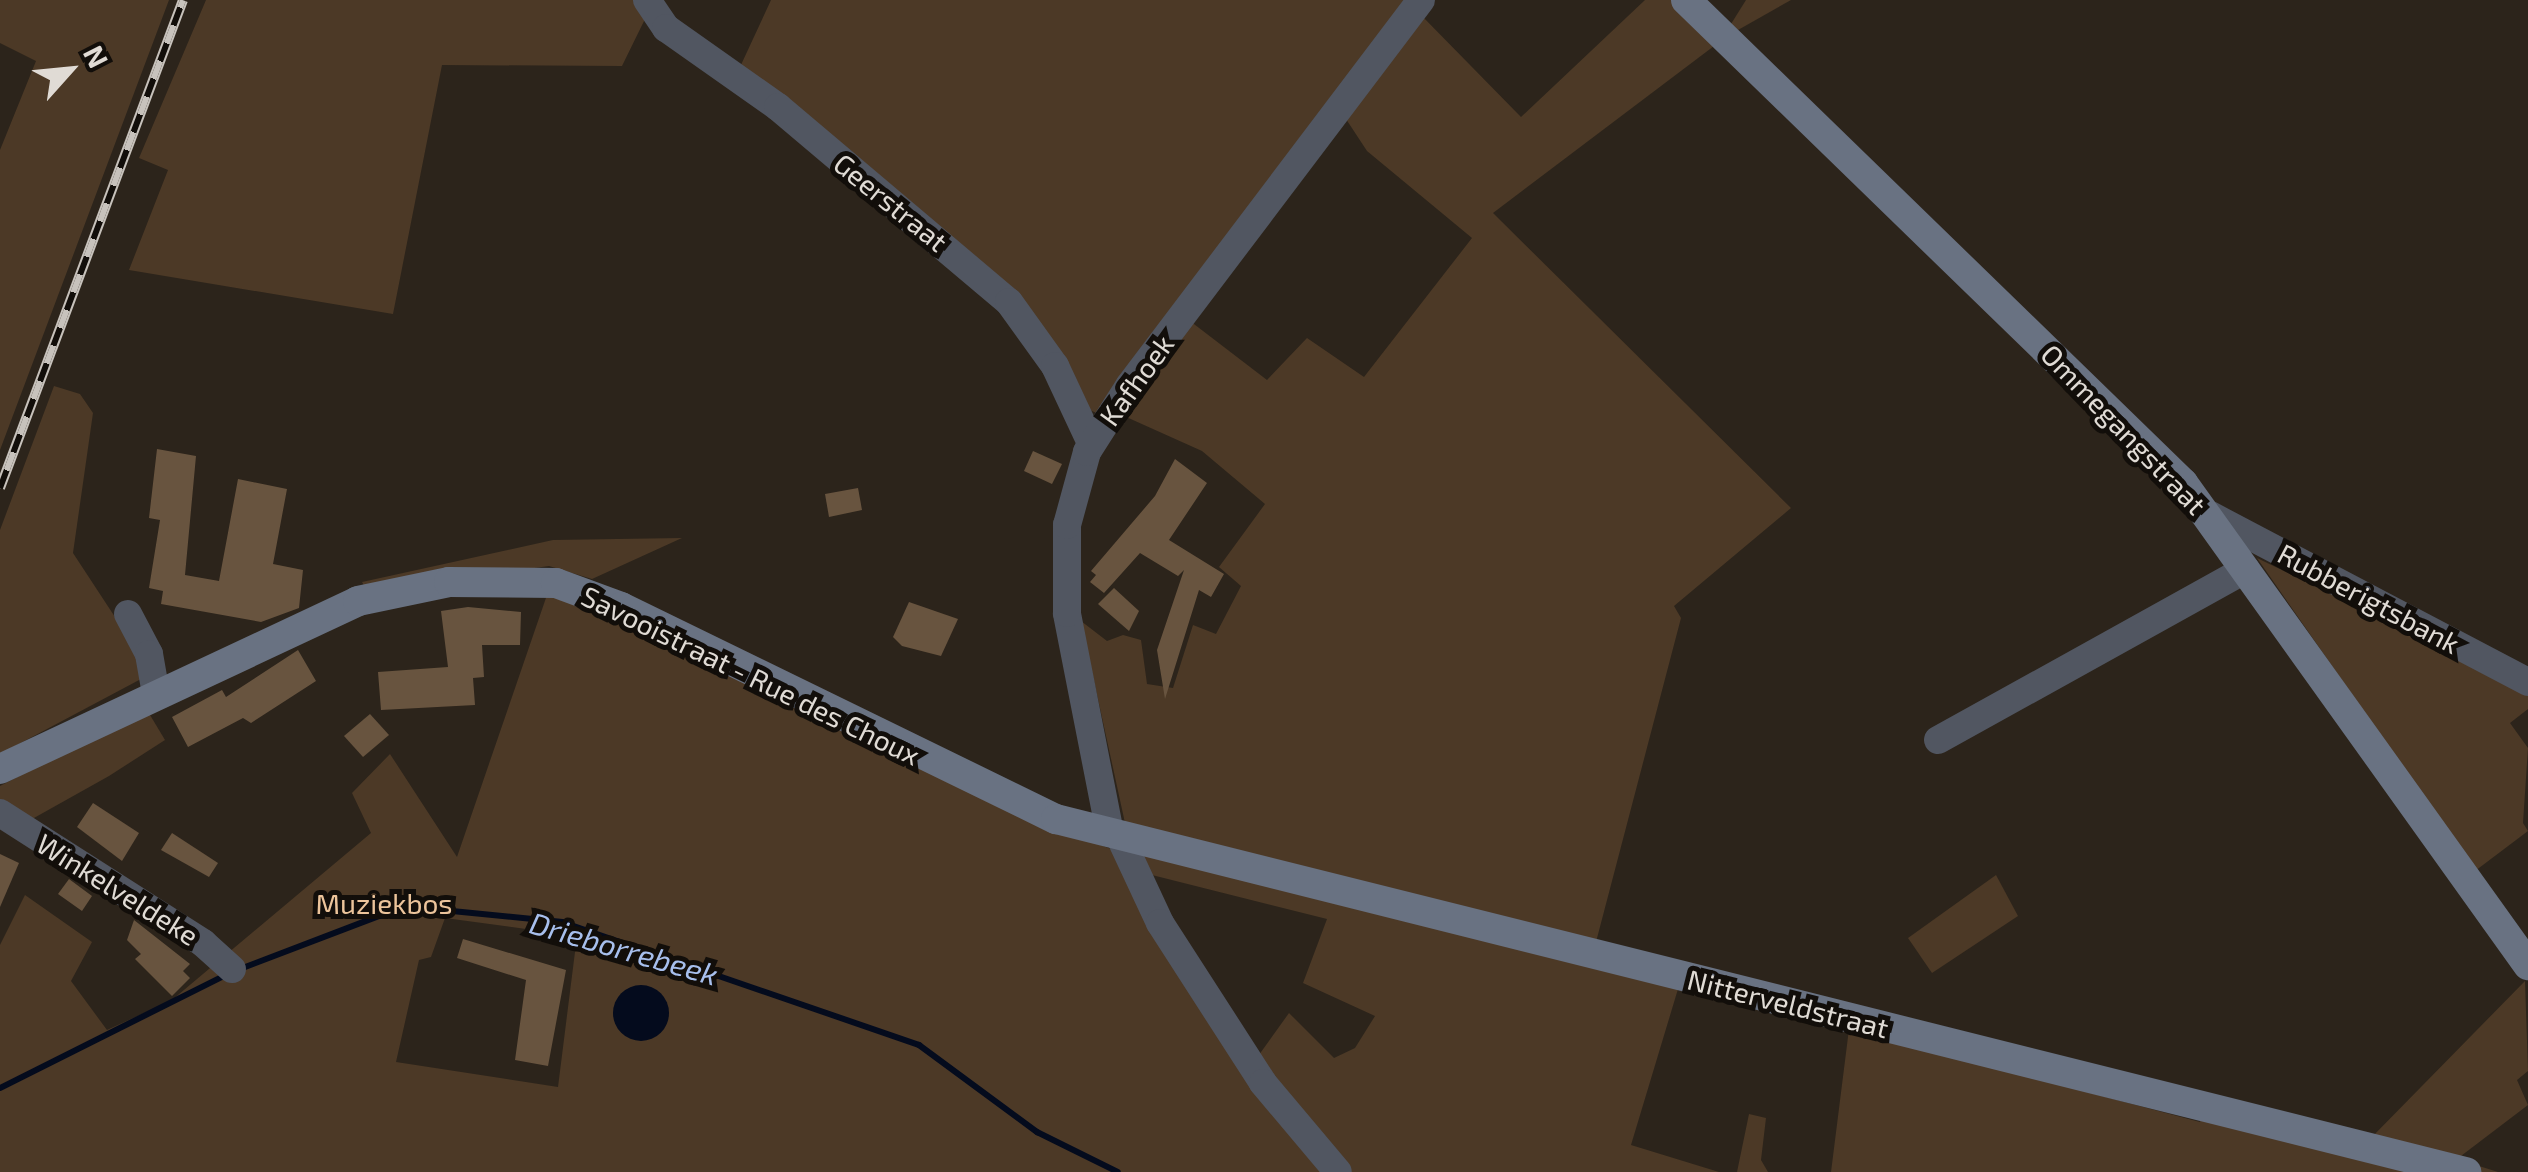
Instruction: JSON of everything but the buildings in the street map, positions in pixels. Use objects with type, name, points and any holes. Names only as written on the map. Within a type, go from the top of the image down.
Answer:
[{"type":"main road","name":"Ommegangstraat","points":[[1686,0],[2150,448],[2210,515],[2528,965]]},
{"type":"main road","name":"Savooistraat - Rue des Choux","points":[[0,769],[358,601],[450,582],[556,583],[621,607],[1000,796],[1114,834]]},
{"type":"main road","name":"Nitterveldstraat","points":[[1114,834],[2466,1172]]},
{"type":"street","name":"Geerstraat","points":[[646,0],[666,28],[766,98],[998,291],[1038,338],[1092,443]]},
{"type":"street","name":"Kafhoek","points":[[1114,834],[1067,612],[1067,525],[1092,443],[1421,0]]},
{"type":"street","name":"Rubberigtsbank","points":[[2210,515],[2528,682]]},
{"type":"street","points":[[1938,740],[2246,569]]},
{"type":"street","points":[[128,614],[149,654],[156,694]]},
{"type":"street","name":"Winkelveldeke","points":[[0,813],[203,942],[232,970]]},
{"type":"street","points":[[1114,834],[1160,923],[1262,1083],[1338,1172]]},
{"type":"green space","points":[[0,0],[169,0],[0,450],[0,150],[36,61],[0,43]]},
{"type":"green space","points":[[206,0],[641,0],[646,17],[622,66],[442,65],[393,314],[129,270],[168,170],[139,158]]},
{"type":"green space","points":[[771,0],[1406,0],[1099,414],[1080,406],[1054,358],[740,67]]},
{"type":"green space","points":[[1645,0],[1671,0],[1718,43],[1493,213],[1791,508],[1674,606],[1681,618],[1596,942],[1125,823],[1081,621],[1107,641],[1123,635],[1141,640],[1147,684],[1173,688],[1193,625],[1216,634],[1241,586],[1219,567],[1265,504],[1202,451],[1124,416],[1190,321],[1267,380],[1307,338],[1364,377],[1472,238],[1367,151],[1344,116],[1421,15],[1521,117]]},
{"type":"green space","points":[[1746,0],[1791,0],[1738,30],[1731,24]]},
{"type":"green space","points":[[54,386],[80,394],[93,413],[73,553],[134,646],[141,679],[0,754],[0,530]]},
{"type":"green space","points":[[682,538],[592,579],[549,566],[367,591],[362,582],[553,540]]},
{"type":"green space","points":[[2257,558],[2528,689],[2528,709],[2510,723],[2528,748],[2523,823],[2528,831],[2475,871]]},
{"type":"green space","name":"Muziekbos","points":[[548,592],[568,595],[1009,812],[1114,850],[1330,1172],[0,1172],[0,945],[25,895],[92,942],[71,981],[107,1030],[172,1000],[371,833],[352,793],[390,754],[457,857]],"holes":[[[445,918],[577,936],[558,1087],[396,1062],[419,960],[431,957]]]},
{"type":"green space","points":[[147,710],[165,740],[109,776],[25,823],[0,804],[0,786]]},
{"type":"green space","points":[[1131,852],[1678,989],[1631,1145],[1719,1172],[1349,1172],[1256,1059],[1289,1013],[1334,1058],[1355,1048],[1375,1016],[1303,983],[1327,919],[1140,872]]},
{"type":"green space","points":[[1996,875],[2018,916],[1932,973],[1908,938]]},
{"type":"green space","points":[[2525,981],[2528,1071],[2517,1080],[2528,1105],[2457,1159],[2498,1172],[1831,1172],[1849,1029],[2200,1122],[2208,1096],[2369,1140]]},
{"type":"green space","points":[[1749,1114],[1766,1118],[1761,1160],[1768,1172],[1737,1172]]},
{"type":"water","points":[[641,985],[661,993],[669,1013],[661,1033],[641,1041],[621,1033],[613,1013],[621,993]]},
{"type":"waterway","name":"Drieborrebeek","points":[[240,969],[379,916],[452,911],[562,922],[919,1045],[1037,1132],[1118,1172]]},
{"type":"waterway","name":"Drieborrebeek","points":[[0,1088],[228,974]]},
{"type":"railway","points":[[0,488],[183,0]]}]
